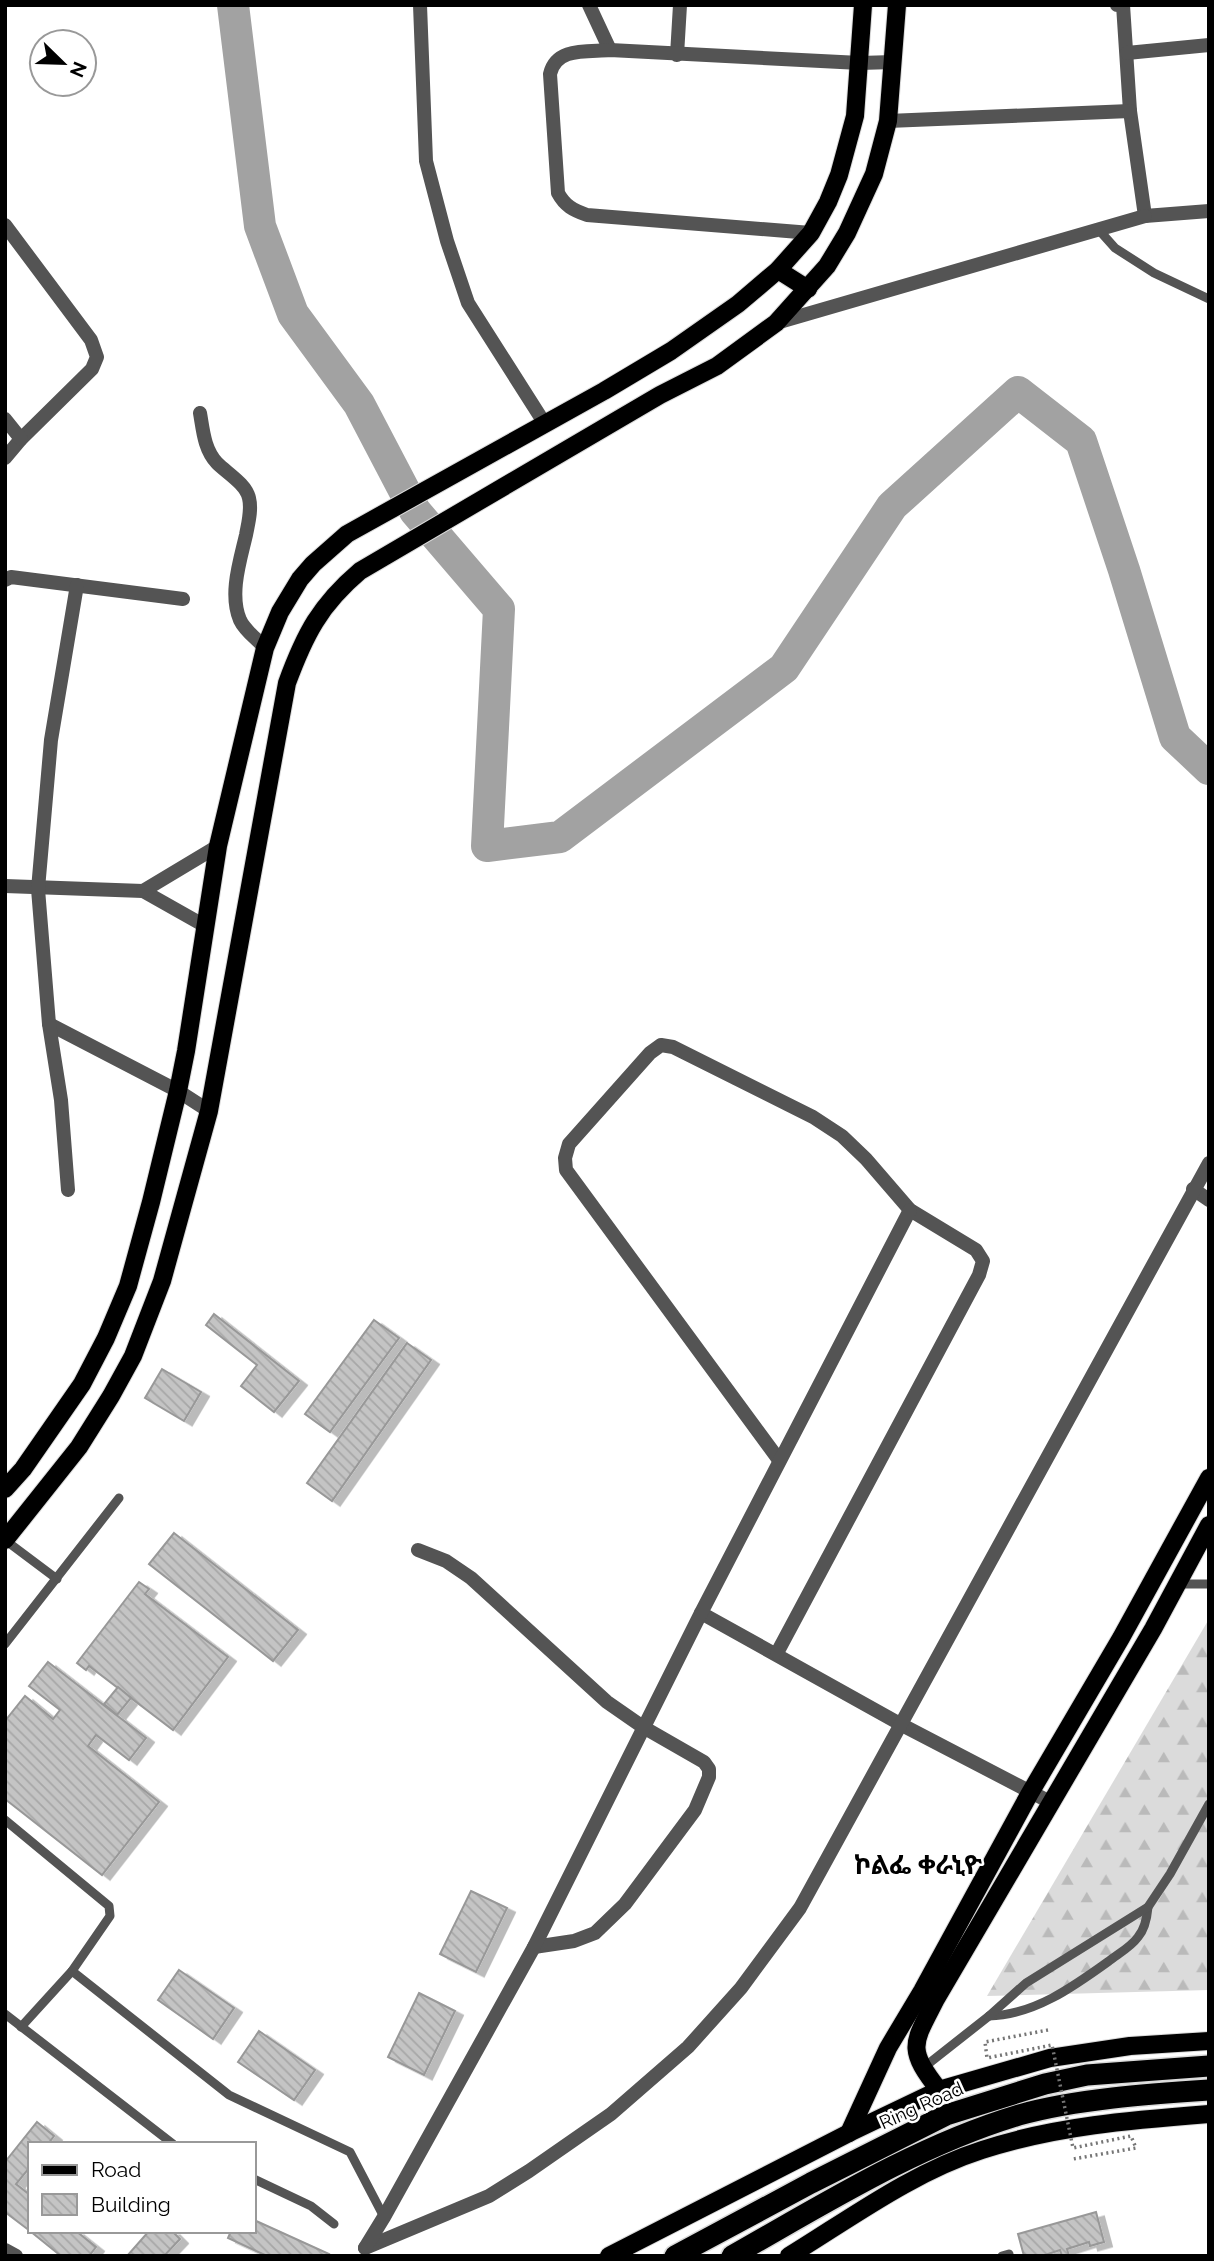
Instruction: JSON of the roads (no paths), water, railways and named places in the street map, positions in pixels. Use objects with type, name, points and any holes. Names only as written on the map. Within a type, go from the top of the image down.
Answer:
[{"type":"highway","name":"Ring Road","points":[[674,2256],[957,2111],[1045,2084],[1087,2075],[1209,2066]]},
{"type":"highway","points":[[732,2256],[860,2184],[967,2132],[1022,2115],[1074,2105],[1151,2094],[1209,2090]]},
{"type":"main road","points":[[5,1489],[23,1469],[75,1395],[106,1338],[128,1286],[178,1091],[218,846],[265,648],[280,611],[313,564],[348,534],[671,351],[738,304],[778,270],[811,233],[839,175],[855,116],[863,5]]},
{"type":"main road","points":[[5,1540],[79,1447],[133,1356],[162,1281],[209,1111],[286,683],[311,626],[337,590],[360,570],[660,395],[717,366],[776,323],[827,266],[847,233],[874,174],[888,121],[897,5]]},
{"type":"main road","points":[[778,270],[808,289]]},
{"type":"main road","points":[[849,2133],[888,2048],[1209,1478]]},
{"type":"main road","points":[[939,2090],[922,2069],[916,2054],[917,2038],[925,2020],[1052,1803],[1209,1525]]},
{"type":"main road","points":[[609,2256],[939,2090],[1050,2058],[1130,2046],[1209,2041]]},
{"type":"main road","points":[[789,2256],[922,2175],[981,2150],[1059,2130],[1127,2121],[1209,2115]]},
{"type":"street","points":[[420,5],[426,161],[447,241],[468,303],[545,424]]},
{"type":"street","points":[[589,5],[610,50]]},
{"type":"street","points":[[677,55],[680,5]]},
{"type":"street","points":[[1117,5],[1123,5],[1130,111],[1144,216]]},
{"type":"street","points":[[1127,53],[1209,45]]},
{"type":"street","points":[[811,233],[587,215],[571,209],[558,193],[550,74],[552,64],[572,52],[610,50],[860,63],[893,62]]},
{"type":"street","points":[[888,121],[1130,111]]},
{"type":"street","points":[[776,323],[1144,216],[1209,211]]},
{"type":"street","points":[[5,225],[92,340],[97,357],[92,369],[5,458]]},
{"type":"street","points":[[201,413],[203,434],[208,448],[216,461],[234,477],[249,496],[250,512],[238,567],[235,602],[241,621],[265,648]]},
{"type":"street","points":[[5,419],[21,439]]},
{"type":"street","points":[[5,580],[11,578],[77,585],[183,599]]},
{"type":"street","points":[[68,1190],[61,1100],[49,1024],[38,889],[51,740],[77,585]]},
{"type":"street","points":[[143,891],[218,846]]},
{"type":"street","points":[[5,886],[143,891],[205,926]]},
{"type":"street","points":[[49,1024],[178,1091],[209,1111]]},
{"type":"street","points":[[777,1653],[979,1275],[983,1262],[976,1250],[910,1210],[866,1159],[842,1136],[813,1117],[673,1047],[661,1045],[650,1053],[569,1144],[565,1158],[566,1170],[779,1460]]},
{"type":"street","points":[[363,2252],[489,2196],[611,2114],[688,2047],[741,1988],[800,1908],[1209,1163]]},
{"type":"street","points":[[1193,1189],[1209,1200]]},
{"type":"street","points":[[363,2252],[534,1947],[779,1460],[910,1210]]},
{"type":"street","points":[[418,1550],[446,1562],[471,1578],[607,1702],[643,1727],[704,1762],[709,1769],[709,1777],[695,1810],[625,1904],[595,1933],[575,1941],[534,1947]]},
{"type":"street","points":[[701,1613],[902,1725],[1052,1803]]},
{"type":"street","points":[[5,2250],[16,2256]]},
{"type":"lane","points":[[1098,229],[1115,248],[1154,273],[1209,299]]},
{"type":"lane","points":[[5,1644],[119,1498]]},
{"type":"lane","points":[[5,1540],[57,1579]]},
{"type":"lane","points":[[1177,1584],[1209,1584]]},
{"type":"lane","points":[[922,2069],[1026,1983],[1148,1907],[1170,1874],[1209,1804]]},
{"type":"lane","points":[[5,1820],[108,1906],[110,1916],[72,1971],[21,2027]]},
{"type":"lane","points":[[989,2016],[1006,2016],[1036,2006],[1082,1981],[1139,1937],[1146,1922],[1148,1907]]},
{"type":"lane","points":[[72,1971],[229,2095],[350,2152],[384,2217]]},
{"type":"lane","points":[[5,2014],[170,2142]]},
{"type":"lane","points":[[256,2180],[312,2206],[334,2224]]},
{"type":"waterway","points":[[233,5],[260,226],[293,314],[359,404],[415,511],[499,609],[487,846],[560,837],[784,668],[892,506],[1018,392],[1081,441],[1175,737],[1209,769]]},
{"type":"district","name":"ኮልፌ ቀራኒዮ","points":[[918,1865]]}]
